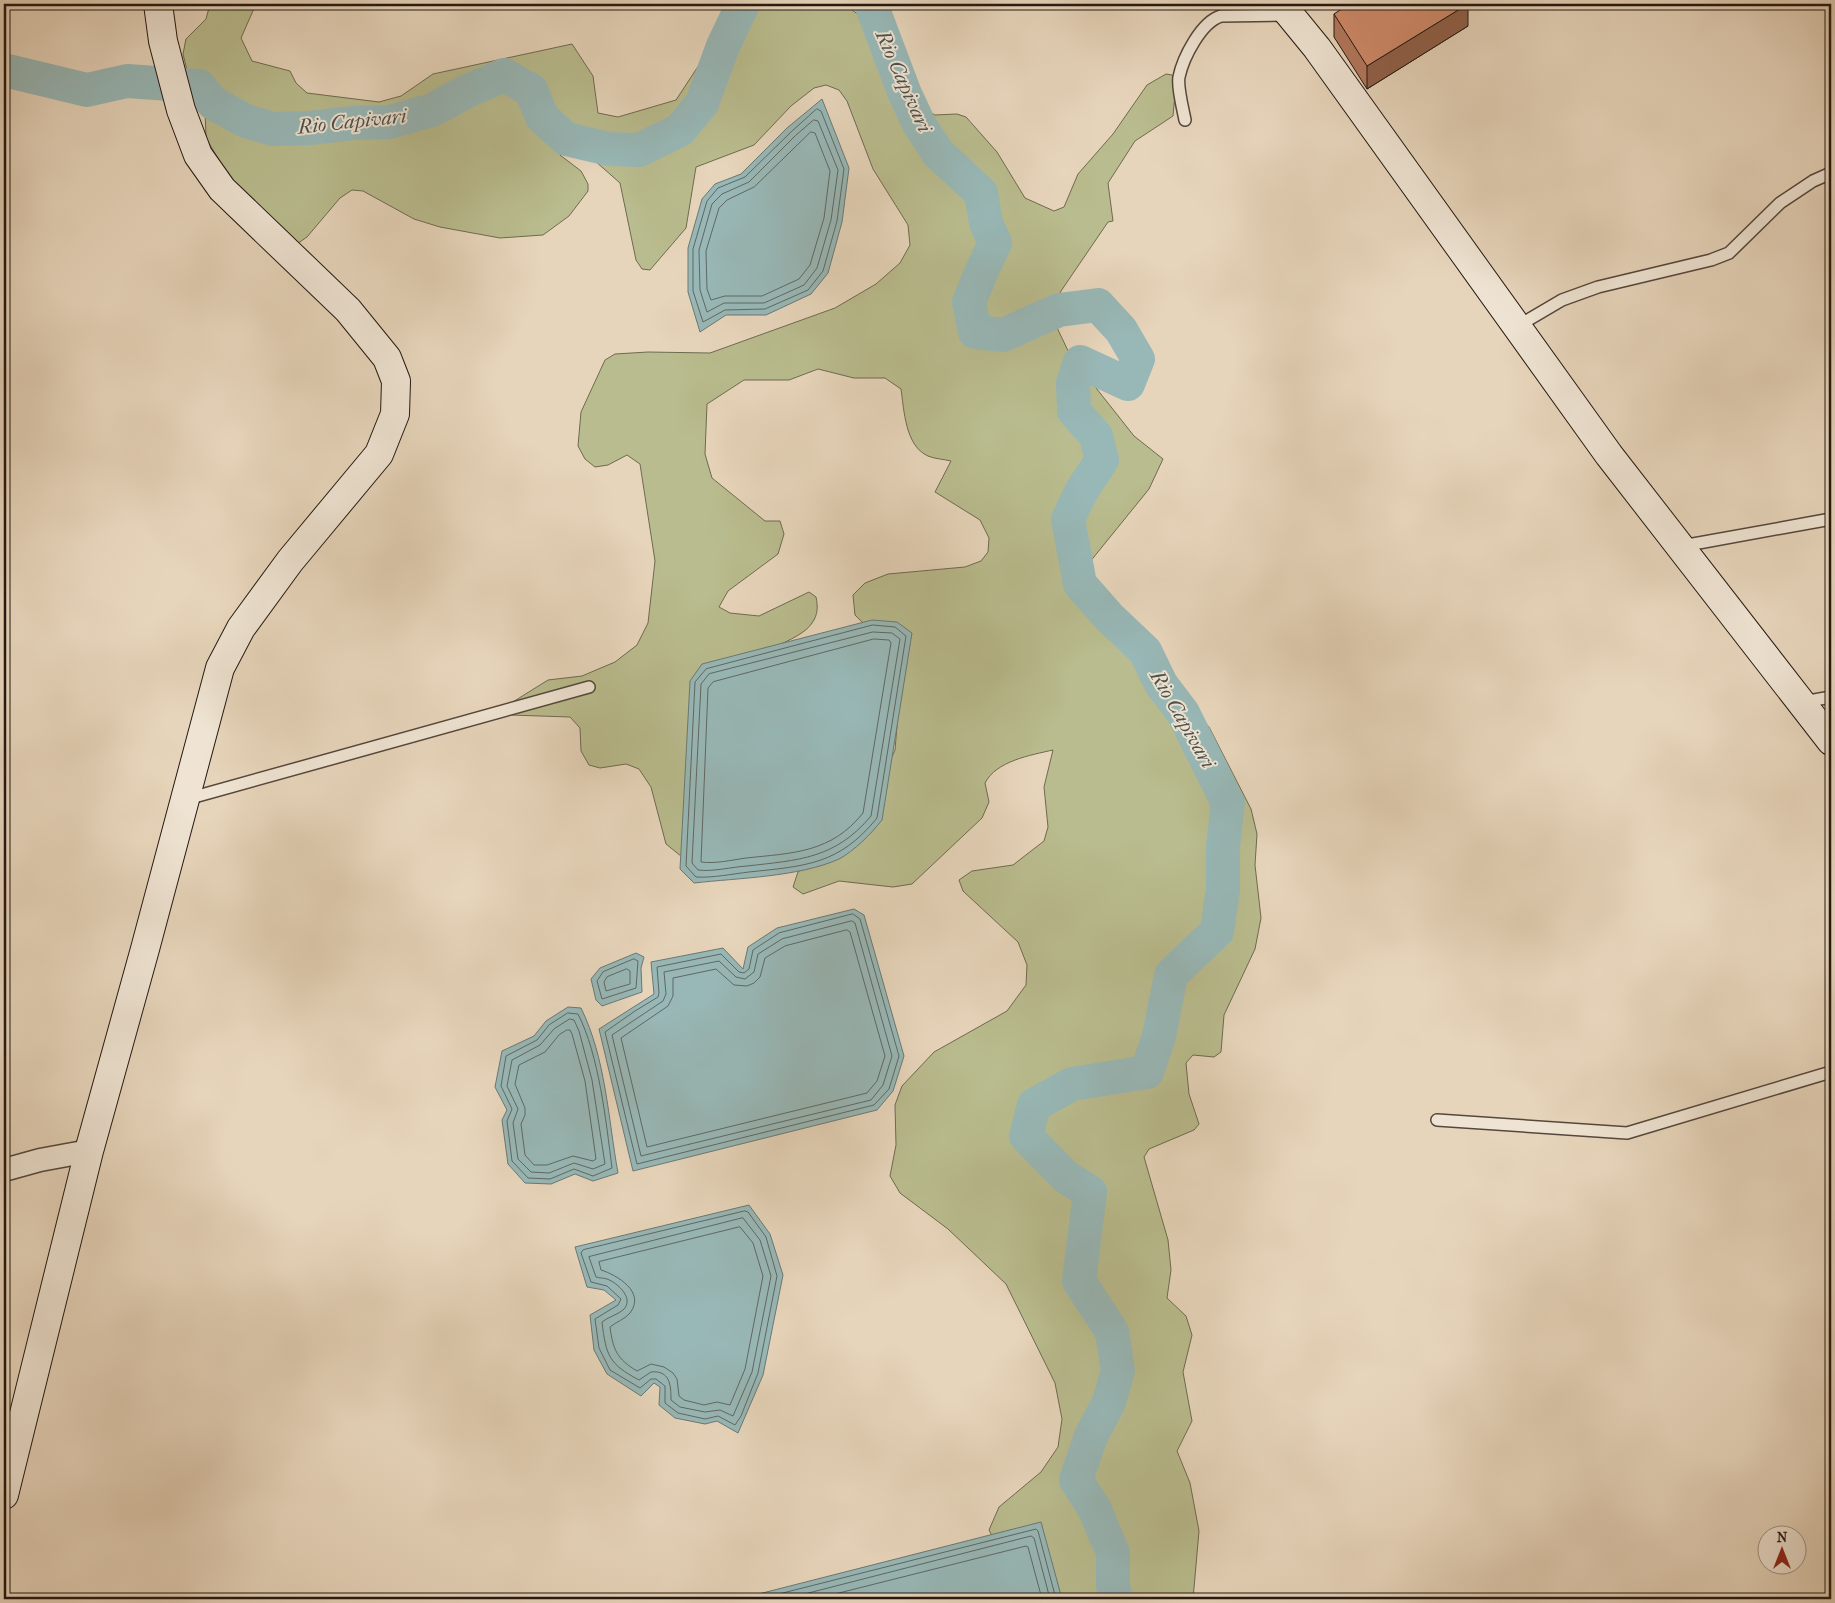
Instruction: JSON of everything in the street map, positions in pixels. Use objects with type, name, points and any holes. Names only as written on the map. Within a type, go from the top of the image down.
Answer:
[{"type":"main road","points":[[4,1495],[89,1151],[220,668],[241,628],[285,568],[379,454],[395,414],[396,381],[387,358],[348,310],[222,189],[198,155],[181,110],[163,41],[158,4]]},
{"type":"main road","points":[[1285,9],[1316,48],[1609,454],[1831,741]]},
{"type":"street","points":[[4,1170],[40,1160],[89,1151]]},
{"type":"lane","points":[[1185,120],[1179,79],[1194,40],[1212,18],[1285,9]]},
{"type":"lane","points":[[1516,326],[1562,300],[1598,287],[1711,260],[1729,253],[1780,203],[1813,181],[1831,173]]},
{"type":"lane","points":[[1680,547],[1831,519]]},
{"type":"lane","points":[[185,800],[589,687]]},
{"type":"lane","points":[[1802,702],[1831,697]]},
{"type":"lane","points":[[1437,1120],[1627,1133],[1831,1072]]},
{"type":"green space","points":[[210,4],[256,4],[241,38],[252,61],[290,71],[296,83],[307,93],[379,102],[401,96],[433,74],[572,44],[593,76],[598,113],[618,117],[676,100],[739,4],[845,4],[882,34],[903,62],[926,110],[935,115],[957,114],[966,117],[997,152],[1025,198],[1054,211],[1064,207],[1078,174],[1113,134],[1147,85],[1166,74],[1172,75],[1176,83],[1173,116],[1135,141],[1108,183],[1113,221],[1108,222],[1061,291],[1051,315],[1070,355],[1134,436],[1163,459],[1149,489],[1089,563],[1088,577],[1160,673],[1209,727],[1251,809],[1257,834],[1255,865],[1261,918],[1255,949],[1224,1015],[1221,1052],[1214,1057],[1193,1055],[1186,1063],[1189,1094],[1199,1124],[1194,1130],[1149,1149],[1144,1157],[1168,1240],[1171,1270],[1167,1298],[1186,1316],[1192,1335],[1183,1372],[1192,1421],[1177,1451],[1190,1483],[1199,1531],[1193,1599],[1044,1599],[993,1538],[989,1530],[999,1507],[1041,1472],[1058,1447],[1062,1419],[1055,1383],[1006,1284],[948,1229],[900,1193],[890,1176],[896,1145],[895,1105],[902,1086],[934,1052],[1007,1011],[1026,985],[1027,965],[1018,942],[963,891],[959,880],[972,871],[1013,865],[1044,841],[1048,827],[1044,787],[1053,750],[1015,760],[997,769],[990,775],[985,783],[989,802],[982,818],[912,884],[893,887],[839,881],[803,894],[793,887],[798,872],[838,838],[871,802],[895,750],[899,702],[888,648],[855,615],[853,595],[865,583],[888,574],[965,567],[981,561],[988,552],[989,538],[980,520],[935,492],[951,461],[928,456],[920,451],[915,444],[907,426],[901,389],[885,378],[854,378],[818,369],[789,380],[744,380],[707,404],[705,454],[712,478],[765,521],[780,521],[784,534],[778,554],[728,591],[719,607],[730,613],[759,616],[809,592],[816,597],[817,607],[812,623],[797,636],[728,664],[697,869],[666,844],[651,787],[639,769],[626,764],[600,768],[589,765],[581,751],[580,728],[570,717],[510,715],[500,710],[548,680],[582,676],[615,662],[637,645],[648,623],[655,561],[640,464],[627,455],[608,465],[595,467],[585,459],[578,446],[581,412],[605,360],[615,354],[648,352],[710,353],[835,308],[876,284],[900,263],[910,245],[908,225],[873,169],[847,101],[839,90],[826,85],[814,88],[791,106],[754,145],[696,167],[686,228],[650,270],[642,269],[636,260],[620,183],[586,153],[571,148],[562,150],[560,155],[581,171],[588,184],[588,191],[569,216],[543,235],[500,238],[440,227],[414,219],[363,191],[352,190],[340,198],[307,237],[294,246],[253,218],[206,138],[205,109],[192,90],[183,54],[186,39],[206,19]]},
{"type":"water","points":[[822,99],[849,168],[842,222],[828,273],[811,294],[766,315],[726,315],[700,332],[688,292],[688,248],[702,199],[715,184],[741,174],[787,128]]},
{"type":"water","points":[[872,620],[897,622],[912,633],[882,820],[851,852],[823,865],[806,870],[768,876],[694,883],[680,869],[690,681],[702,664]]},
{"type":"water","points":[[854,909],[864,915],[904,1056],[893,1091],[877,1110],[633,1171],[599,1029],[654,994],[651,962],[723,948],[743,969],[748,947],[777,928]]},
{"type":"water","points":[[636,953],[644,957],[641,968],[642,992],[602,1006],[596,1000],[591,979],[600,968]]},
{"type":"water","points":[[568,1007],[581,1008],[596,1048],[605,1089],[618,1173],[593,1181],[575,1174],[551,1184],[525,1183],[508,1164],[502,1120],[507,1110],[495,1087],[502,1051],[534,1036],[546,1021]]},
{"type":"water","points":[[749,1205],[770,1234],[783,1275],[763,1375],[738,1433],[717,1421],[705,1424],[675,1418],[659,1405],[660,1387],[654,1383],[641,1396],[607,1374],[594,1350],[590,1315],[616,1300],[604,1290],[587,1287],[575,1247]]},
{"type":"water","points":[[1041,1522],[1062,1599],[739,1599]]},
{"type":"building","points":[[1349,4],[1468,4],[1367,66],[1334,14]]},
{"type":"waterway","name":"Rio Capivari","points":[[4,70],[87,90],[127,81],[199,86],[213,103],[246,121],[273,129],[390,122],[432,110],[467,91],[504,75],[531,90],[542,117],[566,139],[609,149],[639,150],[680,130],[702,103],[723,46],[743,4]]},
{"type":"waterway","name":"Rio Capivari","points":[[871,4],[905,94],[919,124],[938,153],[981,193],[986,223],[995,243],[969,302],[975,332],[1003,335],[1059,310],[1098,305],[1121,330],[1138,359],[1128,384],[1080,362],[1073,383],[1074,411],[1096,436],[1102,460],[1082,490],[1068,519],[1080,584],[1109,617],[1145,651],[1161,684],[1183,713],[1228,803],[1223,846],[1223,889],[1217,931],[1171,975],[1159,1036],[1147,1072],[1072,1084],[1034,1105],[1026,1136],[1066,1177],[1090,1192],[1079,1281],[1112,1332],[1118,1370],[1109,1402],[1091,1436],[1076,1480],[1094,1508],[1113,1553],[1113,1585],[1116,1599]]}]
